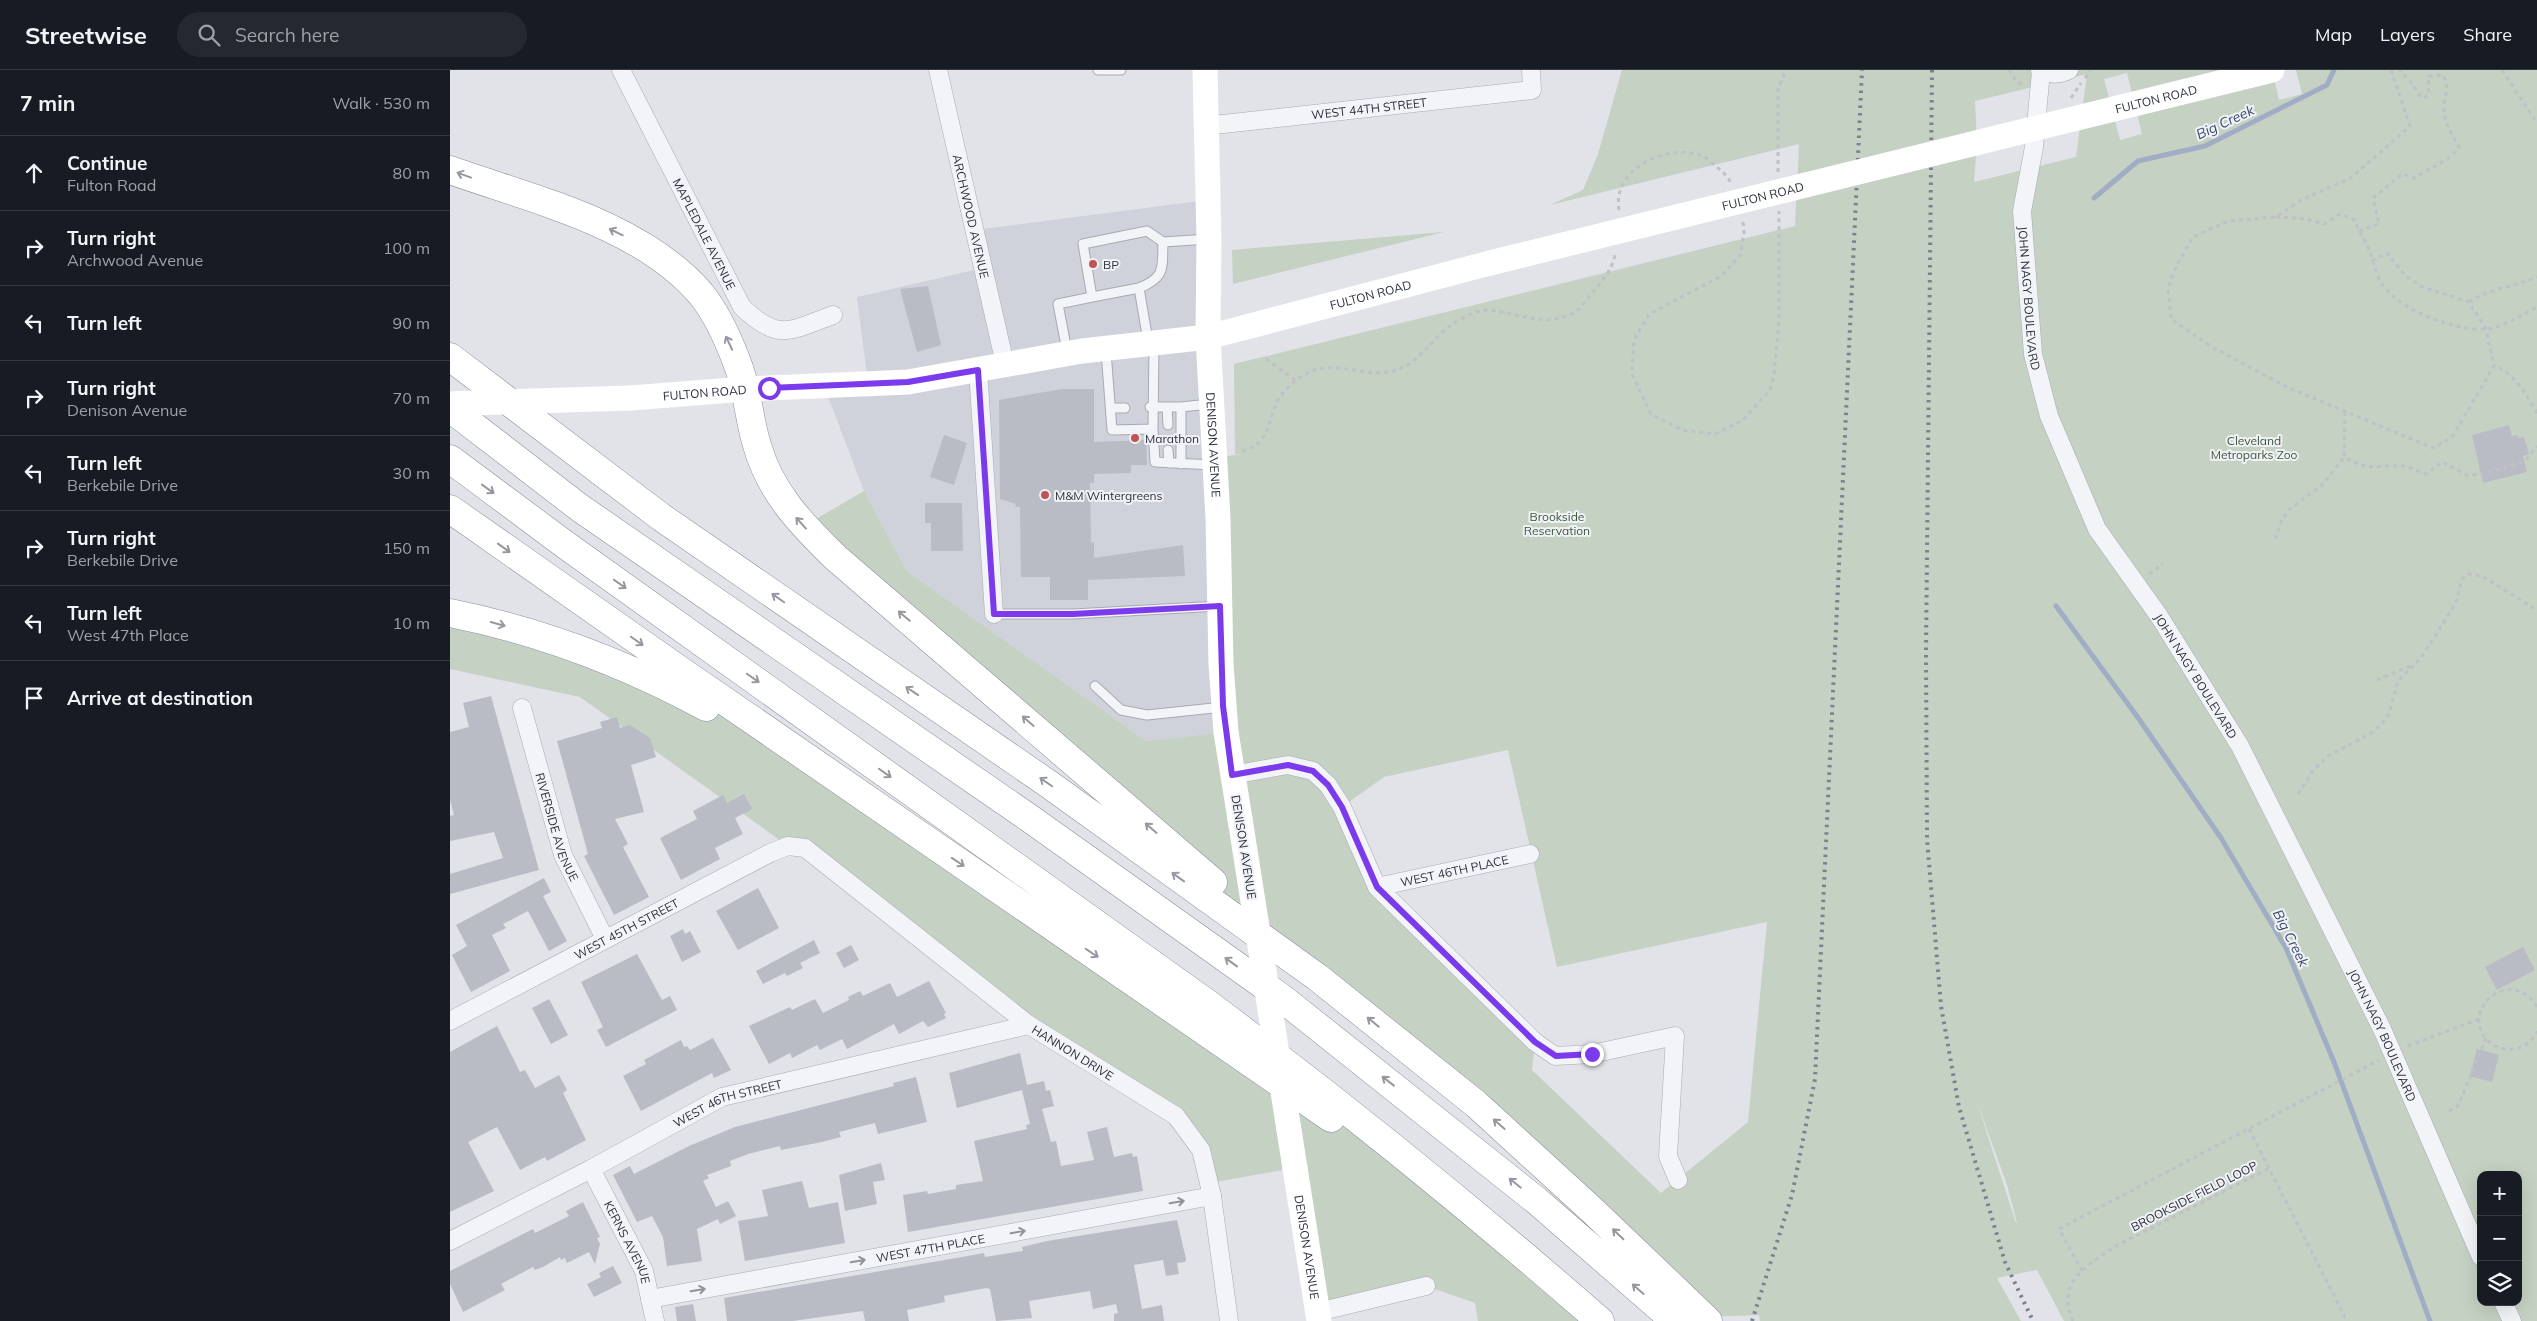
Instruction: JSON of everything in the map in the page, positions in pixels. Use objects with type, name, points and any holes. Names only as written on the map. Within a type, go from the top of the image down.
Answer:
[{"type":"highway","points":[[450,170],[593,221],[644,246],[667,262],[692,285],[715,315],[730,346],[745,389],[763,466],[776,490],[804,526],[836,558],[1257,920],[1317,977]]},
{"type":"highway","points":[[450,357],[662,517],[1050,785],[1317,977],[1504,1129],[1706,1319]]},
{"type":"highway","points":[[450,406],[580,508],[1032,820],[1283,999],[1536,1201],[1675,1321]]},
{"type":"highway","points":[[450,459],[567,546],[1208,1004],[1310,1080],[1532,1261],[1600,1321]]},
{"type":"highway","points":[[450,509],[922,838],[1177,1011],[1532,1261]]},
{"type":"highway","points":[[450,613],[485,620],[568,644],[671,688],[740,725],[922,838]]},
{"type":"main road","name":"DENISON AVENUE","points":[[1205,70],[1209,239],[1208,337],[1215,465],[1223,706],[1232,775],[1319,1317]]},
{"type":"main road","name":"FULTON ROAD","points":[[450,406],[632,398],[745,389],[908,382],[1106,348],[1208,337],[1490,263],[2272,70]]},
{"type":"street","name":"MAPLEDALE AVENUE","points":[[621,70],[742,307],[758,323],[772,329],[790,331],[833,315]]},
{"type":"street","name":"ARCHWOOD AVENUE","points":[[938,70],[1005,364]]},
{"type":"street","name":"WEST 44TH STREET","points":[[1206,126],[1532,90],[1531,70]]},
{"type":"street","name":"JOHN NAGY BOULEVARD","points":[[2069,70],[2059,74],[2041,70],[2034,147],[2022,212],[2034,354],[2049,416],[2097,529],[2160,616],[2240,746],[2382,1029],[2477,1248]]},
{"type":"street","points":[[978,370],[994,614]]},
{"type":"street","name":"RIVERSIDE AVENUE","points":[[522,708],[563,855],[605,939]]},
{"type":"street","points":[[1232,775],[1288,765],[1313,771],[1328,785],[1342,807],[1377,887],[1535,1042],[1556,1056],[1592,1054],[1674,1036],[1668,1156],[1678,1180]]},
{"type":"street","name":"WEST 45TH STREET","points":[[450,1021],[770,853],[788,846],[805,848]]},
{"type":"street","name":"HANNON DRIVE","points":[[805,848],[1029,1025],[1176,1116],[1201,1150],[1212,1196],[1230,1321]]},
{"type":"street","name":"WEST 46TH PLACE","points":[[1377,887],[1530,854]]},
{"type":"street","name":"WEST 46TH STREET","points":[[450,1241],[591,1169],[722,1097],[1029,1025]]},
{"type":"street","name":"KERNS AVENUE","points":[[591,1169],[644,1271],[655,1321]]},
{"type":"street","name":"WEST 47TH PLACE","points":[[650,1299],[1212,1196]]},
{"type":"street","points":[[1319,1317],[1426,1286]]},
{"type":"street","points":[[2505,1306],[2512,1321]]},
{"type":"lane","points":[[1098,70],[1121,70]]},
{"type":"lane","points":[[1092,296],[1083,244],[1148,231],[1162,242],[1209,239]]},
{"type":"lane","points":[[1067,354],[1058,304],[1139,288],[1154,282],[1160,274],[1162,242]]},
{"type":"lane","points":[[1139,288],[1151,343],[1155,462],[1215,465]]},
{"type":"lane","points":[[1106,348],[1112,430],[1153,429]]},
{"type":"lane","points":[[1152,407],[1212,404]]},
{"type":"lane","points":[[1167,407],[1168,425]]},
{"type":"lane","points":[[1181,407],[1181,464]]},
{"type":"lane","points":[[1111,408],[1125,408]]},
{"type":"lane","points":[[1168,450],[1169,463]]},
{"type":"lane","points":[[994,614],[1073,614],[1220,606]]},
{"type":"lane","points":[[1095,686],[1121,710],[1147,715],[1223,706]]},
{"type":"path","points":[[1778,178],[1778,88],[1786,70]]},
{"type":"path","points":[[2009,70],[2016,82]]},
{"type":"path","points":[[2070,99],[2090,70]]},
{"type":"path","points":[[2276,217],[2301,200],[2351,178],[2410,126],[2391,70]]},
{"type":"path","points":[[2359,231],[2379,224],[2373,198],[2402,174],[2415,178],[2429,167],[2453,156],[2459,147],[2446,122],[2444,107],[2448,86],[2443,75],[2429,76],[2428,96],[2421,98],[2411,82],[2399,70]]},
{"type":"path","points":[[2502,70],[2537,123]]},
{"type":"path","points":[[1620,219],[1618,204],[1620,192],[1632,170],[1649,159],[1677,152],[1702,155],[1728,176],[1734,191]]},
{"type":"path","points":[[1742,215],[1744,233],[1740,256],[1714,280],[1650,314],[1634,340],[1632,374],[1651,414],[1682,430],[1715,434],[1743,420],[1770,390],[1774,375],[1779,320],[1779,204]]},
{"type":"path","points":[[2372,261],[2387,253],[2405,275],[2420,286],[2469,302],[2486,329],[2494,366],[2452,437],[2433,448],[2290,388],[2212,347],[2171,319],[2168,288],[2176,267],[2193,237],[2228,221],[2276,217],[2306,218],[2324,224],[2340,214],[2353,219],[2380,282],[2399,302],[2454,326],[2486,329],[2518,317],[2537,307]]},
{"type":"path","points":[[1242,451],[1253,448],[1269,430],[1279,397],[1296,380],[1314,371],[1341,366],[1383,372],[1399,369],[1416,360],[1446,329],[1477,311],[1492,310],[1532,320],[1555,320],[1576,312],[1604,278],[1614,262],[1616,246]]},
{"type":"path","points":[[2469,302],[2497,287],[2512,286],[2537,277]]},
{"type":"path","points":[[1266,359],[1296,380]]},
{"type":"path","points":[[2494,366],[2501,368],[2523,390],[2537,413]]},
{"type":"path","points":[[2275,539],[2282,519],[2290,509],[2323,484],[2344,457],[2345,412]]},
{"type":"path","points":[[2344,457],[2358,466],[2373,468],[2404,466],[2426,474],[2442,462],[2466,476],[2483,474],[2525,462],[2537,446]]},
{"type":"path","points":[[2144,578],[2163,564]]},
{"type":"path","points":[[2298,794],[2312,772],[2328,756],[2370,734],[2382,724],[2389,714],[2398,681],[2420,659],[2446,619],[2456,602],[2462,578],[2468,574],[2482,576],[2537,610]]},
{"type":"path","points":[[2376,680],[2413,665]]},
{"type":"path","points":[[2537,1007],[2524,993],[2504,990],[2494,993],[2486,1000],[2481,1009],[2479,1019],[2486,1038],[2493,1045],[2511,1050],[2529,1043],[2537,1031]]},
{"type":"path","points":[[2407,1046],[2479,1019]]},
{"type":"path","points":[[2449,1111],[2458,1106],[2486,1038]]},
{"type":"path","points":[[2082,1271],[2059,1229],[2382,1058]]},
{"type":"path","points":[[2249,1129],[2270,1168]]},
{"type":"path","name":"BROOKSIDE FIELD LOOP","points":[[2073,1321],[2066,1307],[2066,1296],[2071,1285],[2082,1271],[2114,1247],[2270,1168],[2347,1321]]},
{"type":"shaded area","points":[[1207,200],[1226,732],[1146,741],[907,571],[864,491],[824,386],[868,383],[857,297],[983,268],[975,230]]},
{"type":"green space","points":[[1622,70],[2272,70],[2279,100],[2302,94],[2296,70],[2537,70],[2537,1321],[2064,1321],[2037,1270],[1997,1278],[2021,1321],[1760,1321],[1759,1315],[1704,1317],[1257,921],[804,526],[864,491],[907,571],[1146,741],[1225,732],[1214,458],[1241,454],[1235,454],[1234,364],[1795,226],[1799,144],[1550,205],[1583,190],[1598,154]],"holes":[[[2127,73],[2142,134],[2120,140],[2104,79]],[[2087,74],[2076,157],[1974,182],[1977,143],[1975,101]],[[1508,750],[1557,967],[1767,922],[1748,1122],[1661,1193],[1532,1070],[1535,1042],[1377,887],[1342,807],[1384,777]],[[1976,1099],[2007,1185],[2016,1223]]]},
{"type":"green space","points":[[1444,232],[1233,284],[1232,250]]},
{"type":"green space","points":[[450,613],[671,688],[739,725],[1169,1005],[1352,1133],[1442,1196],[1591,1321],[1478,1321],[1475,1303],[1426,1286],[1318,1312],[1295,1168],[1209,1183],[1189,1132],[1029,1025],[788,846],[580,697],[450,669]]},
{"type":"building","points":[[928,286],[941,345],[917,352],[900,289]]},
{"type":"building","name":"M&M Wintergreens","points":[[1062,389],[1094,389],[1094,442],[1146,440],[1147,465],[1131,465],[1131,473],[1094,474],[1094,483],[1090,483],[1091,543],[1094,542],[1094,558],[1183,545],[1185,576],[1088,580],[1088,600],[1050,600],[1050,577],[1021,577],[1020,507],[1015,507],[1016,504],[1000,499],[999,400]]},
{"type":"building","points":[[2509,425],[2512,436],[2524,437],[2529,454],[2523,456],[2527,472],[2483,483],[2472,435]]},
{"type":"building","points":[[944,435],[967,443],[954,485],[930,477]]},
{"type":"building","points":[[925,503],[962,503],[963,551],[931,551],[931,523],[925,523]]},
{"type":"building","points":[[491,696],[539,870],[450,894],[450,874],[503,858],[494,832],[450,841],[450,816],[454,815],[450,800],[450,732],[469,727],[463,703]]},
{"type":"building","points":[[617,717],[620,728],[630,725],[650,738],[656,757],[631,765],[644,812],[615,819],[628,844],[623,847],[649,897],[614,915],[584,856],[588,854],[557,741],[602,728],[600,722]]},
{"type":"building","points":[[744,794],[752,809],[735,818],[743,834],[715,848],[720,859],[681,880],[660,838],[697,819],[693,811],[723,795],[727,803]]},
{"type":"building","points":[[544,878],[551,892],[543,896],[567,941],[549,951],[528,911],[503,924],[506,928],[492,935],[510,971],[471,992],[452,955],[467,946],[456,925]]},
{"type":"building","points":[[758,888],[779,928],[738,950],[716,911]]},
{"type":"building","points":[[683,929],[685,934],[690,931],[701,952],[682,962],[670,936]]},
{"type":"building","points":[[814,940],[820,953],[800,963],[803,968],[787,976],[785,973],[763,984],[756,971]]},
{"type":"building","points":[[851,945],[859,960],[844,968],[836,953]]},
{"type":"building","points":[[2523,947],[2535,970],[2497,990],[2485,967]]},
{"type":"building","points":[[637,954],[662,1000],[670,996],[677,1010],[606,1047],[597,1030],[603,1027],[581,982]]},
{"type":"building","points":[[929,981],[946,1013],[944,1014],[946,1018],[928,1027],[923,1021],[899,1034],[894,1024],[847,1049],[842,1039],[820,1050],[817,1045],[792,1058],[790,1053],[769,1064],[749,1026],[790,1007],[792,1010],[815,999],[823,1013],[849,1000],[848,997],[860,991],[863,996],[890,983],[897,997]]},
{"type":"building","points":[[549,999],[568,1035],[551,1044],[532,1008]]},
{"type":"building","points":[[497,1026],[520,1072],[525,1070],[535,1088],[559,1075],[567,1090],[563,1093],[586,1140],[547,1161],[545,1157],[520,1170],[497,1127],[468,1142],[494,1191],[450,1212],[450,1052]]},
{"type":"building","points":[[713,1038],[731,1070],[714,1078],[712,1073],[641,1111],[623,1076],[646,1064],[644,1060],[681,1040],[684,1047],[687,1046],[690,1050]]},
{"type":"building","points":[[2477,1049],[2499,1055],[2492,1082],[2470,1076]]},
{"type":"building","points":[[1020,1053],[1027,1085],[1044,1081],[1046,1091],[1050,1090],[1054,1106],[1042,1109],[1051,1142],[1056,1141],[1061,1166],[1094,1160],[1087,1132],[1107,1127],[1114,1157],[1132,1153],[1133,1157],[1137,1156],[1143,1191],[908,1232],[903,1195],[927,1191],[928,1194],[956,1189],[956,1185],[983,1181],[974,1141],[1027,1129],[1026,1125],[1030,1124],[1022,1090],[957,1108],[949,1073]]},
{"type":"building","points":[[916,1077],[927,1122],[878,1134],[875,1123],[839,1132],[841,1137],[822,1142],[781,1150],[780,1146],[748,1154],[730,1161],[731,1166],[707,1175],[709,1178],[703,1181],[716,1207],[728,1201],[736,1216],[720,1224],[718,1219],[697,1229],[702,1261],[667,1266],[663,1237],[652,1216],[637,1222],[613,1175],[630,1166],[634,1174],[689,1146],[735,1127],[894,1086],[893,1083]]},
{"type":"building","points":[[881,1163],[885,1180],[873,1182],[877,1204],[845,1211],[839,1175]]},
{"type":"building","points":[[802,1181],[809,1208],[838,1202],[845,1243],[745,1261],[738,1221],[768,1216],[762,1190]]},
{"type":"building","points":[[583,1202],[600,1237],[597,1238],[600,1244],[595,1264],[589,1252],[567,1263],[565,1258],[561,1260],[560,1257],[535,1270],[533,1267],[501,1284],[505,1290],[463,1312],[450,1284],[450,1271],[533,1229],[535,1233],[569,1216],[566,1211]]},
{"type":"building","points":[[1177,1220],[1186,1259],[1185,1262],[1177,1263],[1179,1274],[1166,1276],[1163,1260],[1134,1265],[1142,1309],[1162,1305],[1164,1321],[1114,1321],[1114,1314],[1118,1313],[1116,1304],[1093,1309],[1090,1291],[1029,1301],[1032,1318],[996,1321],[990,1289],[986,1288],[944,1296],[945,1302],[907,1310],[909,1321],[865,1321],[863,1311],[793,1321],[727,1321],[724,1298],[984,1253],[985,1257],[1023,1251],[1022,1247],[1047,1241]]},
{"type":"building","points":[[613,1266],[622,1283],[594,1297],[587,1284],[601,1277],[599,1273]]},
{"type":"building","points":[[693,1304],[696,1321],[677,1321],[675,1307]]},
{"type":"waterway","name":"Big Creek","points":[[2094,198],[2138,161],[2205,146],[2327,85],[2334,70]]},
{"type":"waterway","name":"Big Creek","points":[[2056,606],[2139,719],[2221,838],[2286,948],[2334,1062],[2430,1321]]},
{"type":"railway","points":[[1752,1321],[1792,1195],[1815,1079],[1862,70]]},
{"type":"railway","points":[[1932,70],[1926,652],[1927,839],[1941,1006],[1959,1107],[2005,1262],[2033,1321]]},
{"type":"place","name":"BP","points":[[1093,264]]},
{"type":"place","name":"Marathon","points":[[1135,438]]},
{"type":"place","name":"M&M Wintergreens","points":[[1045,495]]},
{"type":"route","points":[[769,388],[908,382],[978,370],[994,614],[1073,614],[1220,606],[1223,706],[1232,775],[1288,765],[1313,771],[1328,785],[1342,807],[1377,887],[1535,1042],[1556,1056],[1592,1054]]},
{"type":"park label","name":"Cleveland Metroparks Zoo","points":[[2254,447]]},
{"type":"park label","name":"Brookside Reservation","points":[[1557,523]]}]
